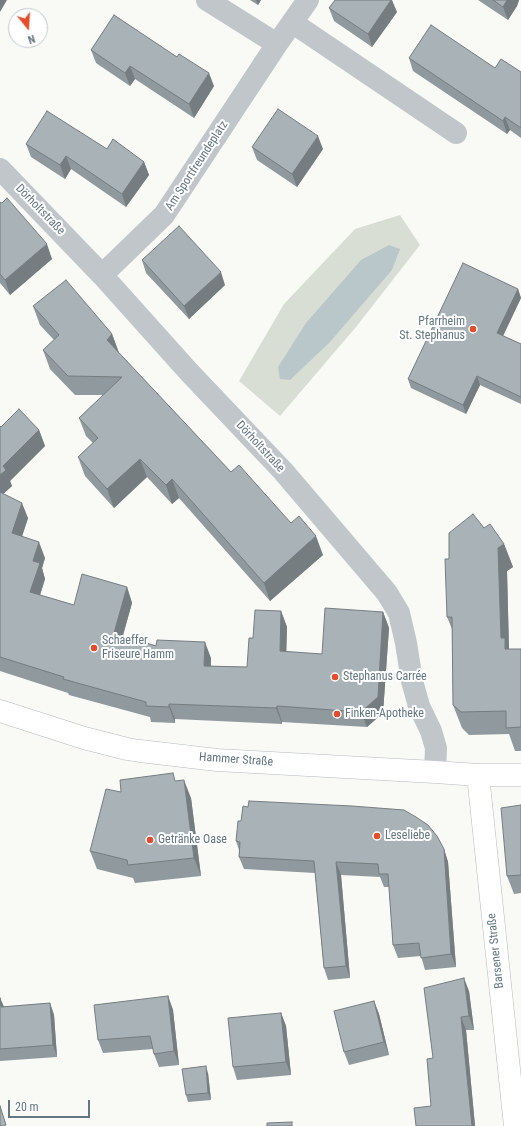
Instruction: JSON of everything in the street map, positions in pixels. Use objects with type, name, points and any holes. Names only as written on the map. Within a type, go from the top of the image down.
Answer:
[{"type":"main road","name":"Hammer Straße","points":[[0,711],[84,738],[134,750],[217,760],[478,775],[521,775]]},
{"type":"main road","name":"Barsener Straße","points":[[478,775],[515,1126]]},
{"type":"street","points":[[207,0],[277,44]]},
{"type":"street","name":"Am Sportfreundeplatz","points":[[102,275],[164,215],[277,44],[308,0]]},
{"type":"street","points":[[293,23],[456,133]]},
{"type":"street","name":"Dörholtstraße","points":[[0,169],[102,275],[189,372],[283,471],[387,593],[399,614],[406,643],[412,681],[419,706],[431,731],[436,748],[435,772]]},
{"type":"shaded area","points":[[400,215],[420,245],[356,327],[280,416],[239,381],[284,304],[355,229]]},
{"type":"shaded area","points":[[389,245],[400,249],[392,270],[329,343],[290,380],[280,379],[278,367],[306,323],[361,260]]},
{"type":"building","points":[[335,0],[391,0],[368,34],[329,8]]},
{"type":"building","points":[[493,0],[507,0],[503,7]]},
{"type":"building","points":[[114,15],[177,57],[179,54],[209,73],[189,104],[130,66],[125,73],[91,50]]},
{"type":"building","points":[[431,25],[495,68],[501,59],[521,72],[521,128],[505,117],[503,121],[409,58]]},
{"type":"building","points":[[278,109],[318,136],[292,174],[252,147]]},
{"type":"building","points":[[47,111],[107,149],[113,139],[144,162],[122,194],[66,156],[60,165],[26,144]]},
{"type":"building","points":[[7,198],[47,244],[5,280],[0,274],[0,202],[2,203]]},
{"type":"building","points":[[179,226],[221,272],[184,306],[142,260]]},
{"type":"building","name":"Pfarrheim St. Stephanus","points":[[463,263],[518,289],[497,333],[521,344],[521,397],[477,376],[463,405],[408,379]]},
{"type":"building","points":[[66,280],[112,334],[107,340],[231,472],[239,465],[291,523],[299,516],[316,536],[264,583],[172,479],[166,485],[140,459],[107,489],[78,457],[98,438],[79,418],[122,377],[68,376],[43,350],[59,335],[33,306]]},
{"type":"building","points":[[19,409],[39,430],[3,466],[6,470],[0,475],[0,426],[1,427]]},
{"type":"building","points":[[0,492],[22,503],[12,533],[39,542],[33,561],[40,563],[30,592],[74,605],[82,574],[127,587],[114,633],[156,646],[157,640],[205,642],[204,666],[247,667],[249,638],[253,638],[255,610],[281,611],[280,651],[322,654],[325,608],[383,612],[378,697],[361,712],[277,706],[276,708],[169,704],[169,707],[146,706],[146,702],[63,679],[64,677],[0,657]]},
{"type":"building","points":[[473,514],[484,528],[490,524],[504,544],[498,548],[501,638],[505,638],[505,649],[521,649],[521,727],[506,728],[506,711],[461,712],[453,705],[452,617],[447,617],[445,559],[449,559],[449,533]]},
{"type":"building","name":"Getränke Oase","points":[[173,773],[175,781],[184,780],[194,858],[128,865],[127,860],[90,851],[106,789],[121,792],[120,780]]},
{"type":"building","points":[[249,801],[404,810],[428,825],[437,836],[444,849],[451,954],[421,958],[419,943],[393,945],[388,874],[379,874],[378,864],[336,862],[346,966],[324,968],[314,861],[239,857],[240,842],[236,841],[238,821],[241,821],[243,806],[248,807]]},
{"type":"building","points":[[521,805],[521,875],[507,876],[501,808]]},
{"type":"building","points":[[464,978],[469,1016],[461,1017],[472,1126],[416,1126],[414,1108],[431,1106],[427,1059],[433,1058],[424,988]]},
{"type":"building","points":[[168,996],[174,1051],[154,1054],[150,1036],[98,1040],[94,1005]]},
{"type":"building","points":[[0,998],[1,1007],[50,1003],[53,1045],[0,1049]]},
{"type":"building","points":[[374,1001],[384,1042],[344,1052],[334,1011]]},
{"type":"building","points":[[281,1013],[286,1062],[233,1067],[228,1018]]},
{"type":"building","points":[[206,1066],[208,1093],[186,1095],[182,1069]]},
{"type":"building","points":[[0,1106],[6,1125],[3,1126],[0,1126]]},
{"type":"building","points":[[292,1122],[292,1126],[267,1126],[267,1123]]},
{"type":"place","name":"Pfarrheim St. Stephanus","points":[[473,329]]},
{"type":"place","name":"Schaeffer Friseure Hamm","points":[[94,648]]},
{"type":"place","name":"Stephanus Carrée","points":[[335,677]]},
{"type":"place","name":"Finken-Apotheke","points":[[337,714]]},
{"type":"place","name":"Leseliebe","points":[[377,836]]},
{"type":"place","name":"Getränke Oase","points":[[150,840]]}]
